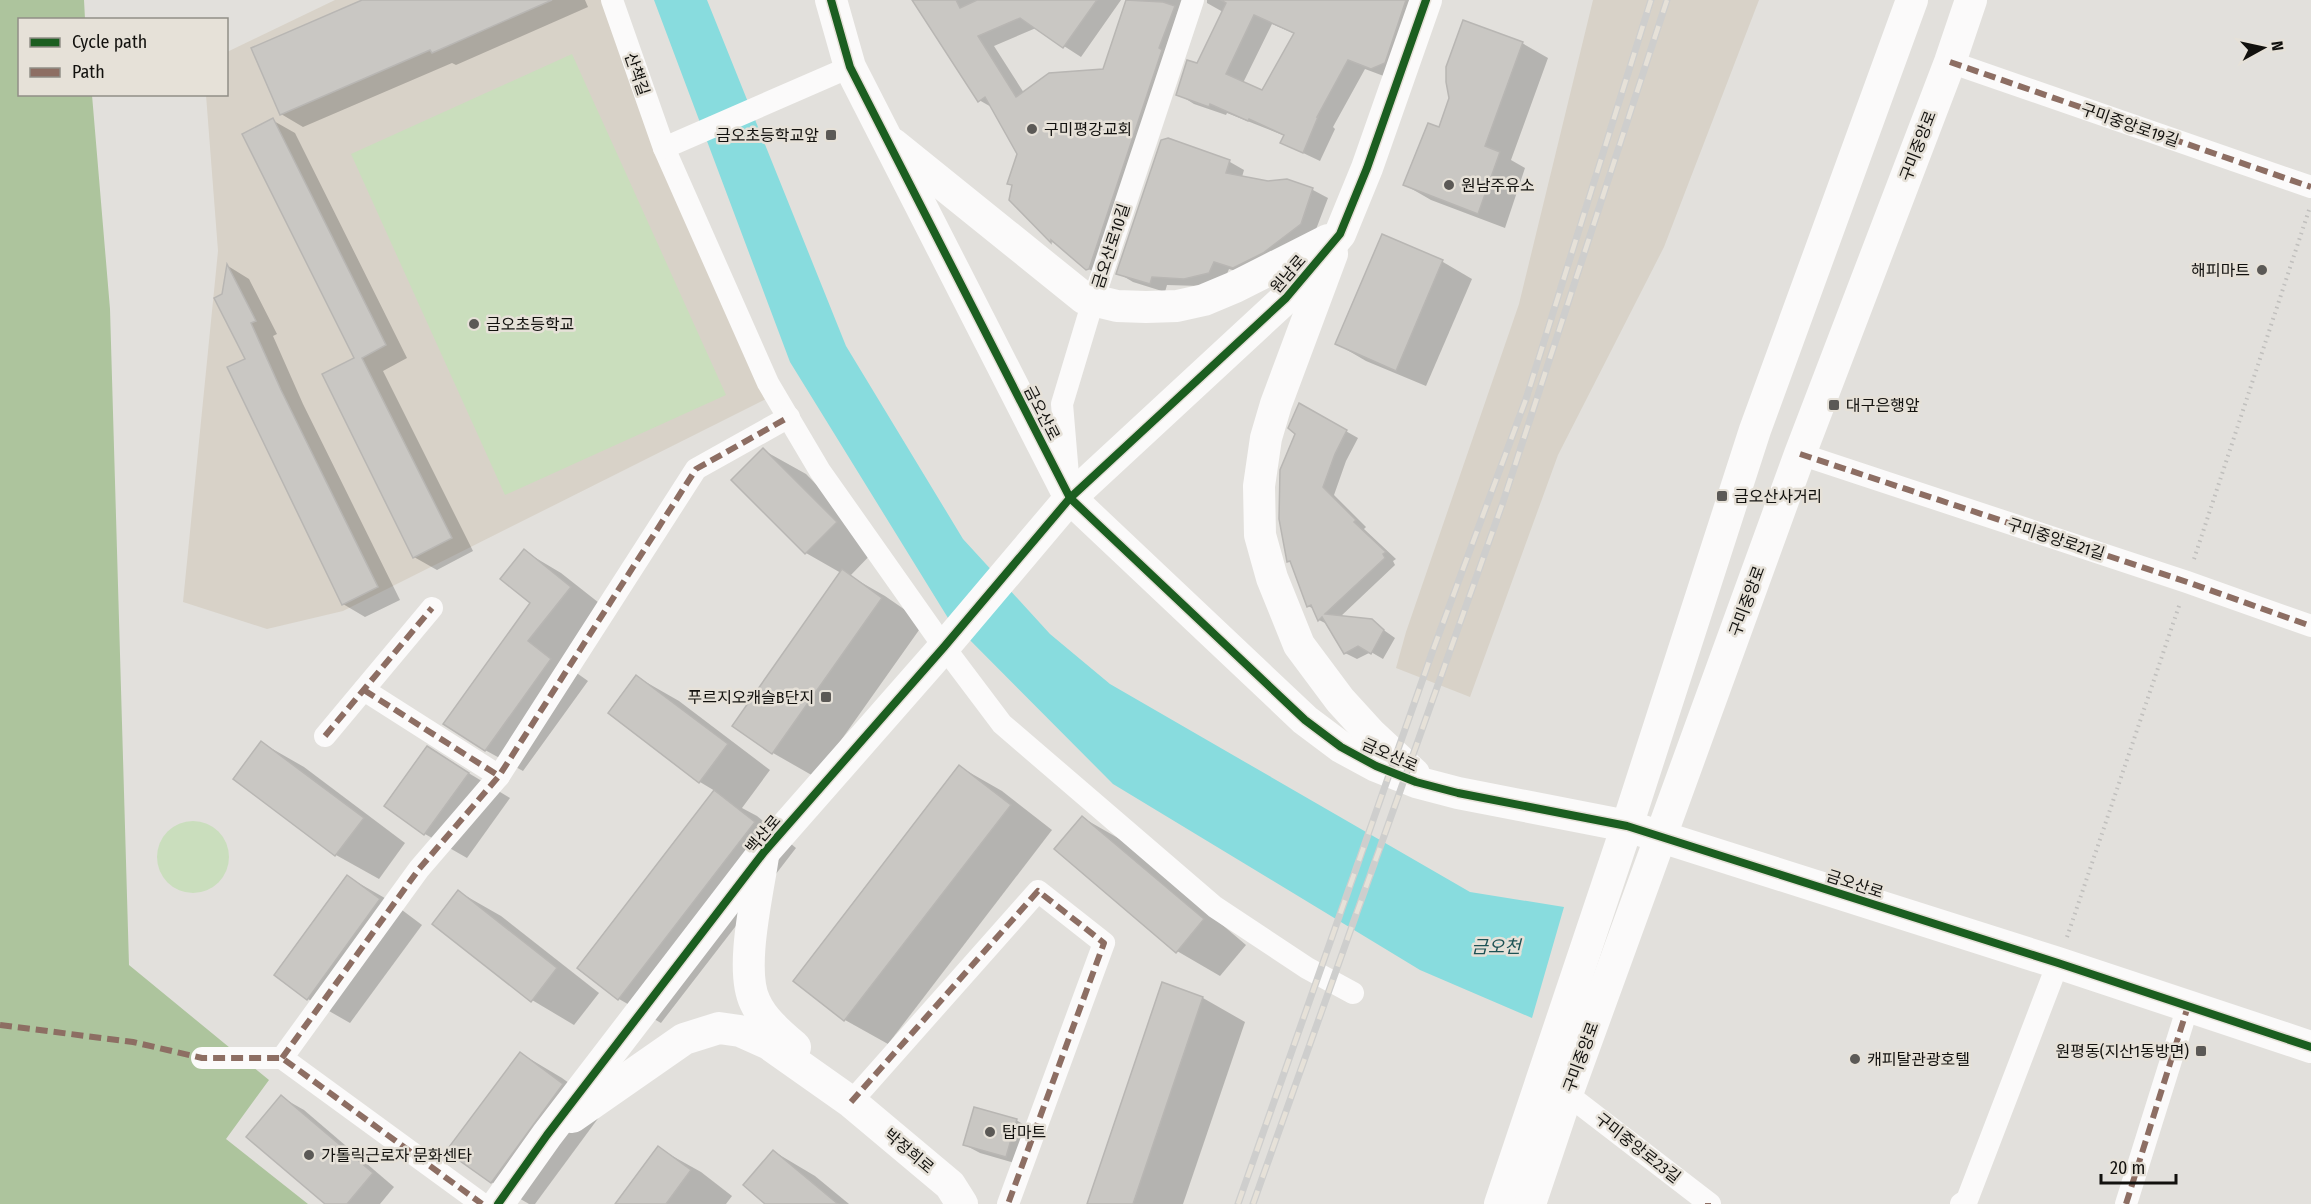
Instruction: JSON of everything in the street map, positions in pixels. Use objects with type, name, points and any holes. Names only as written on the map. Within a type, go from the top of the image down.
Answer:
[{"type":"street","name":"산책길","points":[[612,0],[664,148],[768,383],[820,471],[944,647],[1002,724],[1215,907],[1307,968],[1353,993]]},
{"type":"street","name":"금오산로","points":[[831,0],[850,67],[1070,498],[1305,720],[1341,747],[1376,766],[1425,784],[1458,793],[1627,826],[1661,836],[2311,1047]]},
{"type":"street","name":"금오산로10길","points":[[1070,498],[1062,404],[1093,301],[1193,0]]},
{"type":"street","name":"원남로","points":[[1070,498],[1271,312],[1340,234],[1367,168],[1426,0]]},
{"type":"street","name":"구미중앙로","points":[[1500,1204],[1627,826],[1755,430],[1912,0]]},
{"type":"street","name":"구미중앙로","points":[[1530,1204],[1567,1094],[1800,454],[1950,63],[1971,0]]},
{"type":"street","name":"구미중앙로19길","points":[[1950,63],[2311,187]]},
{"type":"street","points":[[664,148],[850,67]]},
{"type":"street","points":[[884,136],[1084,298],[1093,301],[1117,306],[1146,307],[1177,306],[1204,300],[1235,287],[1340,234]]},
{"type":"street","points":[[1340,234],[1276,404],[1266,438],[1259,486],[1260,535],[1272,578],[1299,645],[1340,700],[1371,734],[1425,784]]},
{"type":"street","points":[[282,1058],[419,869],[500,776],[696,469],[789,417]]},
{"type":"street","name":"구미중앙로21길","points":[[1800,454],[2187,582],[2311,626]]},
{"type":"street","name":"백산로","points":[[498,1204],[547,1135],[764,852],[944,647],[1070,498]]},
{"type":"street","points":[[325,736],[432,608]]},
{"type":"street","points":[[364,690],[500,776]]},
{"type":"street","points":[[764,852],[749,960],[754,1001],[764,1017],[778,1032],[851,1102]]},
{"type":"street","points":[[851,1102],[1038,891],[1104,943],[1008,1204]]},
{"type":"street","points":[[1967,1203],[2058,963]]},
{"type":"street","points":[[2126,1204],[2188,1006]]},
{"type":"street","points":[[547,1135],[684,1039],[719,1028],[740,1031],[769,1044],[851,1102]]},
{"type":"street","points":[[202,1058],[282,1058],[482,1204]]},
{"type":"street","name":"구미중앙로23길","points":[[1567,1094],[1709,1204]]},
{"type":"street","name":"박정희로","points":[[851,1102],[950,1185],[962,1204]]},
{"type":"shaded area","name":"금오초등학교","points":[[335,0],[603,0],[770,397],[343,611],[267,629],[183,602],[218,251],[206,96],[228,96],[228,52]]},
{"type":"shaded area","points":[[1593,0],[1759,0],[1664,247],[1558,455],[1470,697],[1396,668],[1406,632],[1519,304]]},
{"type":"green space","points":[[0,0],[84,0],[85,18],[18,18],[18,96],[92,96],[110,309],[129,965],[269,1080],[226,1139],[308,1204],[0,1204]]},
{"type":"green space","points":[[572,54],[726,395],[505,495],[351,154]]},
{"type":"green space","points":[[200,821],[219,831],[227,843],[229,857],[227,871],[219,883],[207,891],[186,893],[167,883],[159,871],[157,850],[167,831],[179,823]]},
{"type":"water","name":"금오천","points":[[654,0],[707,0],[846,346],[963,539],[1050,634],[1110,684],[1470,892],[1564,907],[1532,1018],[1420,970],[1113,784],[948,618],[790,362]]},
{"type":"building","points":[[362,0],[552,0],[432,53],[430,50],[280,115],[251,48]]},
{"type":"building","points":[[912,0],[956,0],[960,8],[977,0],[1097,0],[1063,48],[1020,18],[978,36],[1016,97],[1049,73],[1103,69],[1126,0],[1163,2],[1175,6],[1159,48],[1162,50],[1089,269],[1086,270],[1051,240],[1051,243],[1009,200],[1012,185],[1007,184],[1017,154],[985,97],[978,102]]},
{"type":"building","points":[[1221,0],[1406,0],[1385,63],[1371,69],[1348,60],[1317,117],[1303,153],[1280,143],[1284,135],[1249,119],[1248,121],[1210,104],[1209,107],[1176,95],[1187,60],[1197,63],[1226,3]],"holes":[[[1254,15],[1294,33],[1262,90],[1226,74]]]},
{"type":"building","points":[[1463,20],[1523,42],[1485,146],[1500,152],[1478,214],[1403,185],[1428,123],[1439,127],[1449,98],[1446,67]]},
{"type":"building","points":[[273,118],[386,345],[362,358],[452,538],[413,558],[322,374],[354,358],[242,134]]},
{"type":"building","points":[[1168,138],[1230,160],[1226,173],[1268,181],[1287,179],[1313,188],[1301,224],[1263,253],[1233,268],[1214,262],[1209,273],[1184,279],[1152,277],[1150,284],[1116,274],[1161,140]]},
{"type":"building","points":[[1382,234],[1443,260],[1396,371],[1335,344]]},
{"type":"building","points":[[227,264],[256,321],[251,323],[281,390],[378,587],[342,605],[227,367],[245,359],[214,298],[222,294]]},
{"type":"building","points":[[1299,403],[1347,430],[1323,487],[1356,520],[1354,522],[1386,552],[1383,554],[1385,558],[1325,614],[1372,619],[1384,630],[1371,654],[1358,646],[1344,654],[1322,617],[1318,621],[1311,605],[1307,607],[1290,561],[1287,562],[1279,519],[1280,470],[1295,434],[1288,428]]},
{"type":"building","points":[[763,448],[837,522],[805,554],[731,480]]},
{"type":"building","points":[[524,549],[571,587],[528,641],[551,659],[485,751],[443,724],[530,603],[500,579]]},
{"type":"building","points":[[842,569],[882,598],[772,754],[732,726]]},
{"type":"building","points":[[636,675],[728,744],[699,783],[608,713]]},
{"type":"building","points":[[261,741],[364,818],[335,856],[233,779]]},
{"type":"building","points":[[427,746],[469,773],[424,835],[384,806]]},
{"type":"building","points":[[959,765],[1011,805],[844,1021],[793,981]]},
{"type":"building","points":[[714,790],[755,822],[618,1000],[577,968]]},
{"type":"building","points":[[1082,816],[1204,919],[1176,953],[1054,849]]},
{"type":"building","points":[[347,875],[380,899],[307,1000],[274,975]]},
{"type":"building","points":[[458,890],[557,968],[531,1002],[432,924]]},
{"type":"building","points":[[1162,982],[1203,997],[1133,1204],[1087,1204]]},
{"type":"building","points":[[520,1052],[563,1084],[491,1183],[446,1151]]},
{"type":"building","name":"가톨릭근로자 문화센타","points":[[281,1095],[373,1173],[347,1204],[325,1204],[246,1137]]},
{"type":"building","name":"탑마트","points":[[974,1107],[1017,1119],[1006,1157],[963,1145]]},
{"type":"building","points":[[658,1146],[691,1170],[666,1204],[615,1204]]},
{"type":"building","points":[[773,1150],[838,1204],[765,1204],[743,1185]]},
{"type":"railway","points":[[1238,1204],[1433,650],[1526,399],[1651,0]]},
{"type":"railway","points":[[1253,1204],[1502,505],[1667,0]]},
{"type":"marked path","points":[[1950,62],[2311,187]]},
{"type":"marked path","points":[[282,1058],[419,869],[499,776],[696,469],[789,417]]},
{"type":"marked path","points":[[1800,454],[2187,582],[2311,626]]},
{"type":"marked path","points":[[325,736],[432,608]]},
{"type":"marked path","points":[[364,690],[499,776]]},
{"type":"marked path","points":[[851,1102],[1038,891],[1104,943],[1008,1204]]},
{"type":"marked path","points":[[2126,1204],[2188,1006]]},
{"type":"marked path","points":[[0,1025],[133,1042],[202,1058],[282,1058],[482,1204]]},
{"type":"cycle path","points":[[831,0],[850,67],[1070,498],[1305,720],[1341,747],[1376,766],[1416,782],[1458,793],[1627,826],[2058,963],[2311,1047]]},
{"type":"cycle path","points":[[498,1204],[547,1135],[764,852],[944,647],[1070,498],[1286,298],[1340,234],[1367,168],[1426,0]]},
{"type":"place","name":"구미평강교회","points":[[1032,129]]},
{"type":"place","name":"금오초등학교앞","points":[[831,135]]},
{"type":"place","name":"원남주유소","points":[[1449,185]]},
{"type":"place","name":"해피마트","points":[[2262,270]]},
{"type":"place","name":"금오초등학교","points":[[474,324]]},
{"type":"place","name":"대구은행앞","points":[[1834,405]]},
{"type":"place","name":"금오산사거리","points":[[1722,496]]},
{"type":"place","name":"푸르지오캐슬B단지","points":[[826,697]]},
{"type":"place","name":"원평동(지산1동방면)","points":[[2201,1051]]},
{"type":"place","name":"캐피탈관광호텔","points":[[1855,1059]]},
{"type":"place","name":"탑마트","points":[[990,1132]]},
{"type":"place","name":"가톨릭근로자 문화센타","points":[[309,1155]]}]
